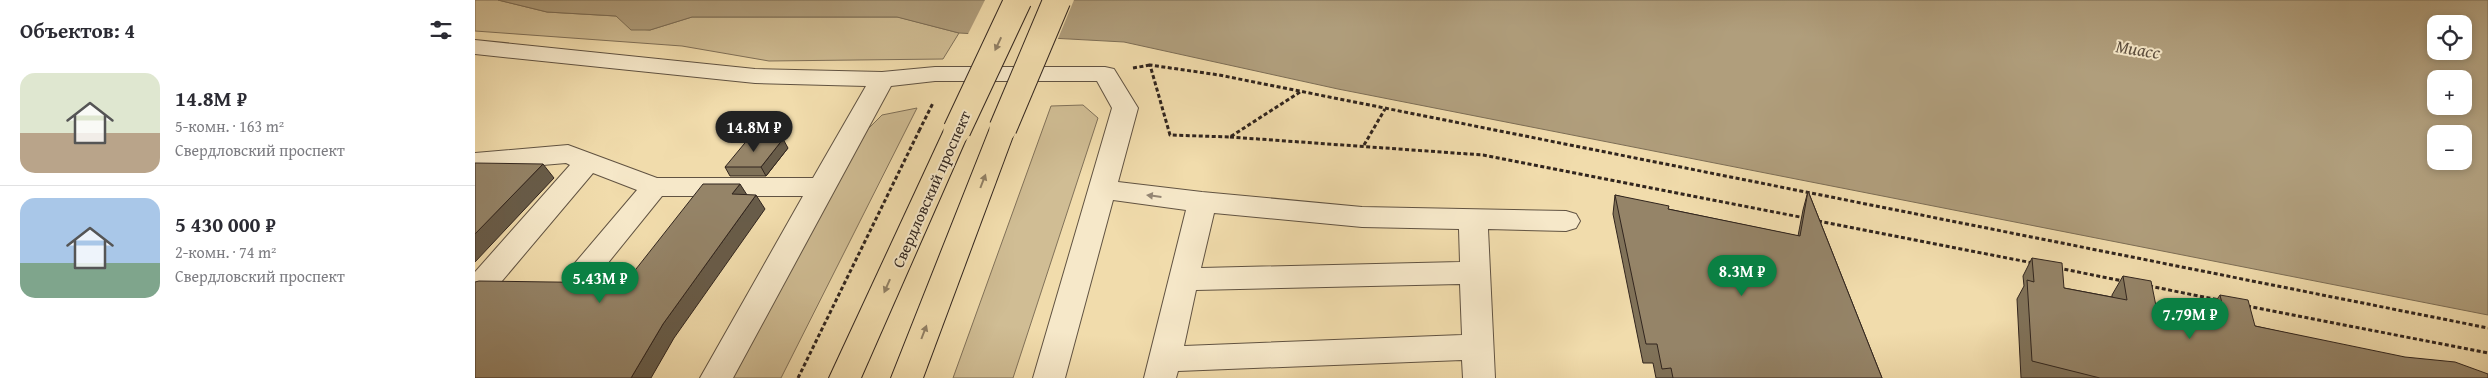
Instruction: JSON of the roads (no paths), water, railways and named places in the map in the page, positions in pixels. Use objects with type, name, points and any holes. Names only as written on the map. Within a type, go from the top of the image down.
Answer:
[{"type":"main road","name":"Свердловский проспект","points":[[845,378],[1018,0]]},
{"type":"main road","points":[[907,378],[1003,128],[1057,0]]},
{"type":"lane","points":[[475,47],[755,76],[882,79],[935,74],[1105,74],[1125,108],[1049,378]]},
{"type":"lane","points":[[715,378],[882,79]]},
{"type":"lane","points":[[475,162],[568,154],[655,187],[822,187]]},
{"type":"lane","points":[[480,286],[588,162]]},
{"type":"lane","points":[[585,271],[655,187]]},
{"type":"lane","points":[[1102,189],[1202,202],[1361,217],[1566,221]]},
{"type":"lane","points":[[1202,202],[1163,368],[1477,347]]},
{"type":"lane","points":[[1473,219],[1479,378]]},
{"type":"lane","points":[[1184,279],[1475,273]]},
{"type":"water","name":"Миасс","points":[[498,0],[2488,0],[2488,315],[1338,89],[1124,42],[959,33],[897,17],[692,17],[650,30],[631,30],[616,16],[547,12]]}]
